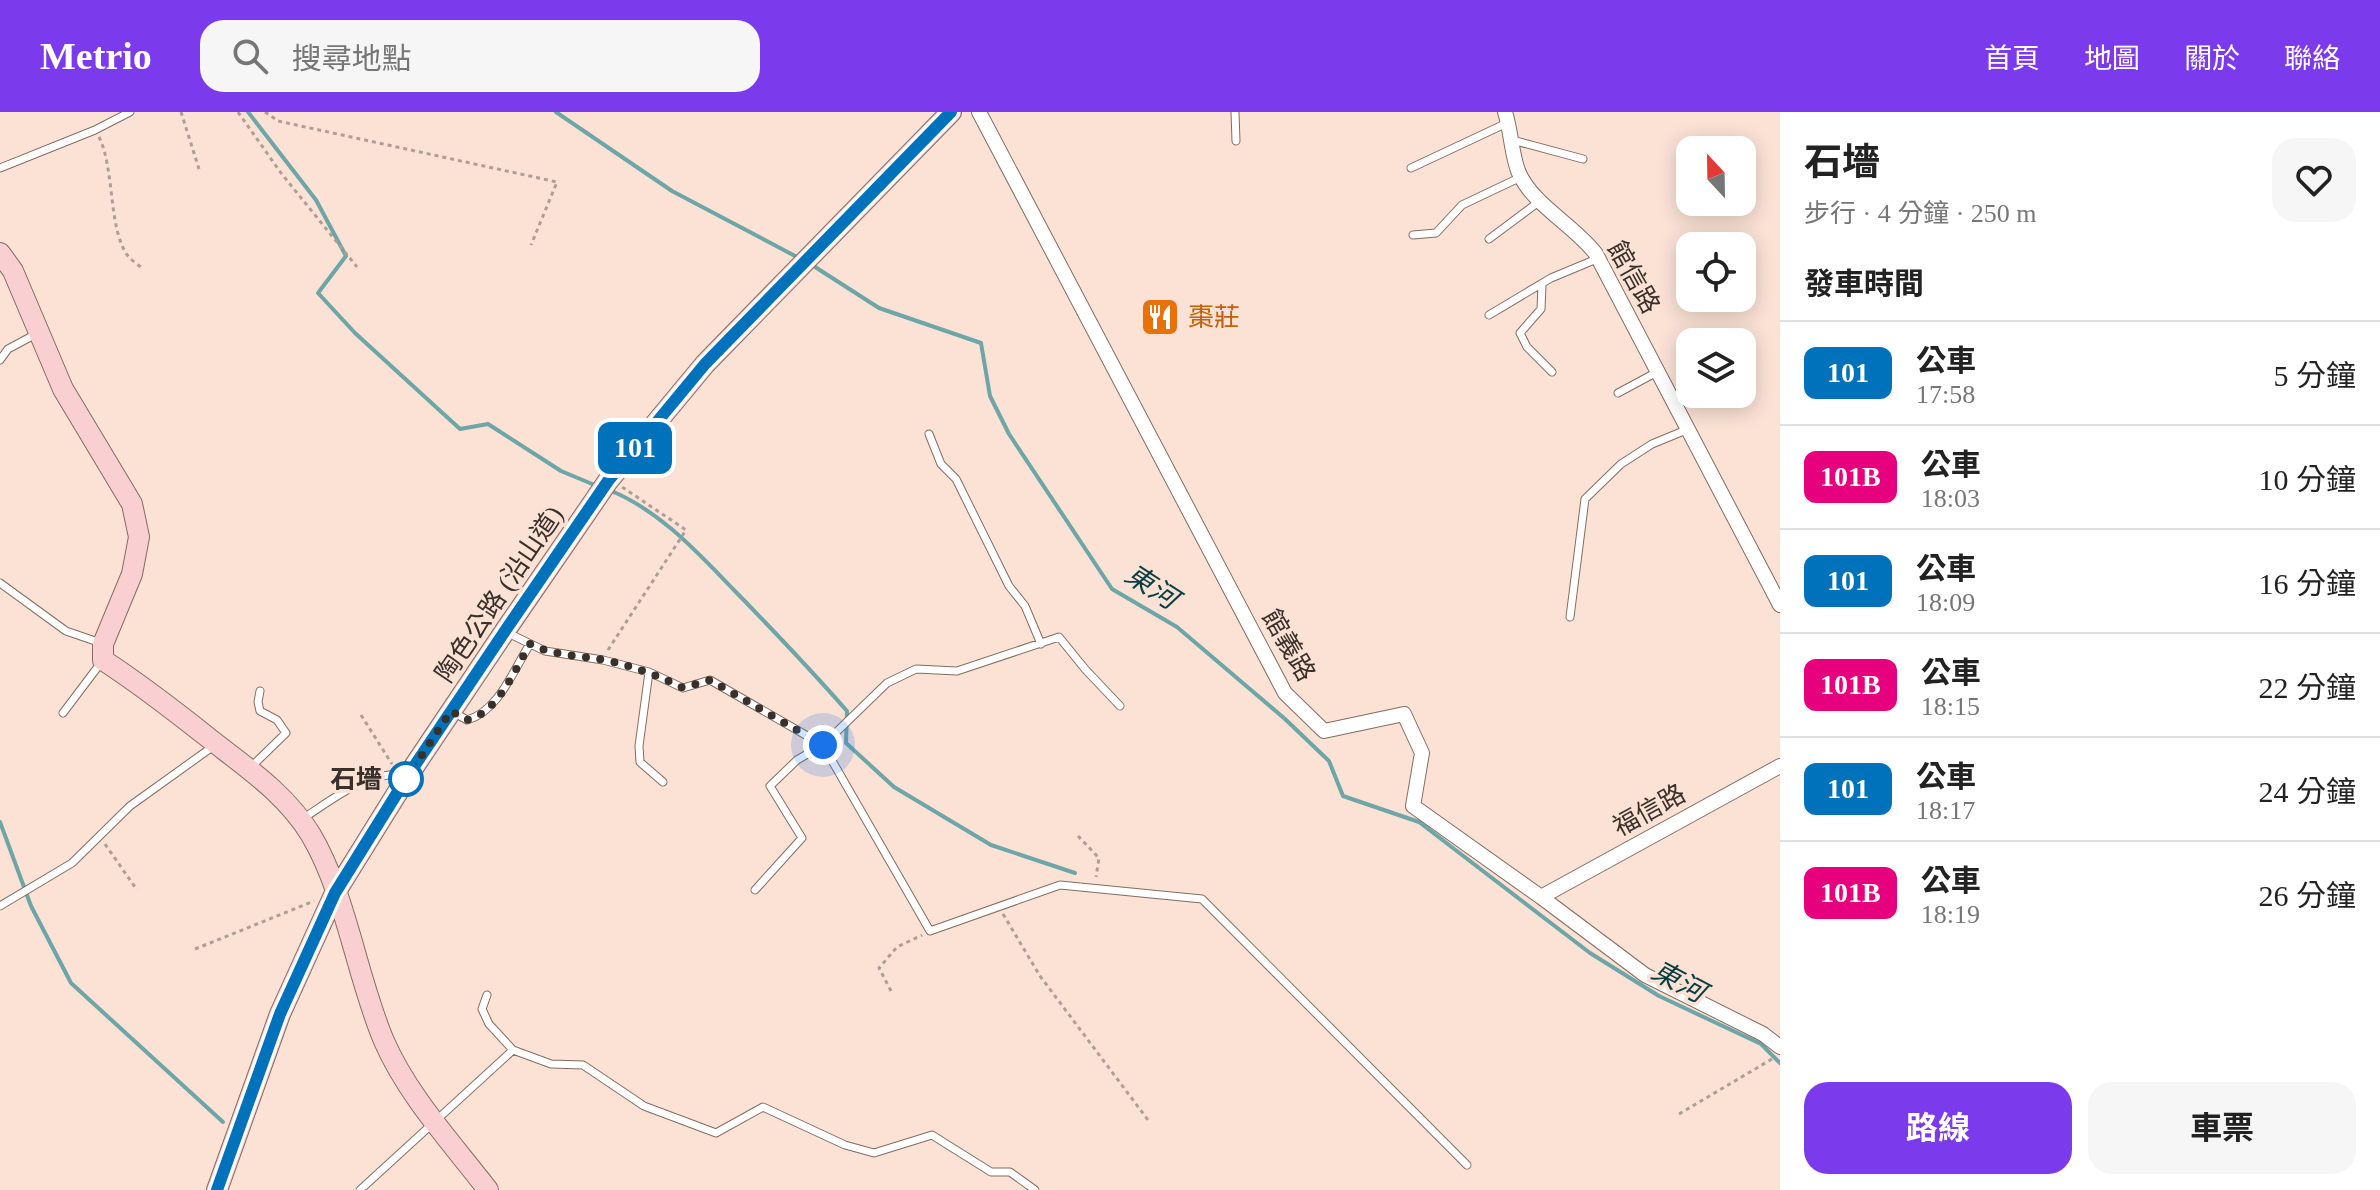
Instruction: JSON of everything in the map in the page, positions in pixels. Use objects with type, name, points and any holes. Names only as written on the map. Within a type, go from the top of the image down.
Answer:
[{"type":"main road","name":"陶色公路 (沿山道)","points":[[217,1190],[280,1014],[335,893],[409,774],[505,631],[611,476],[705,364],[951,112]]},
{"type":"main road","points":[[0,253],[13,271],[63,389],[132,504],[139,537],[132,574],[103,652],[274,789],[300,820],[312,837],[335,893],[384,1040],[404,1080],[488,1190]]},
{"type":"street","points":[[980,116],[997,112]]},
{"type":"street","name":"館義路","points":[[980,116],[1285,693],[1324,731],[1404,714],[1422,753],[1413,806],[1645,975],[1763,1034],[1780,1047]]},
{"type":"street","name":"館信路","points":[[1506,117],[1521,177],[1540,201],[1587,242],[1599,258],[1686,430],[1774,578],[1780,605]]},
{"type":"street","name":"福信路","points":[[1541,897],[1780,766]]},
{"type":"lane","points":[[0,168],[95,130],[130,112]]},
{"type":"lane","points":[[1235,112],[1236,141]]},
{"type":"lane","points":[[1411,168],[1506,117]]},
{"type":"lane","points":[[1512,140],[1583,159]]},
{"type":"lane","points":[[1413,235],[1436,233],[1462,205],[1521,177]]},
{"type":"lane","points":[[1489,239],[1540,201]]},
{"type":"lane","points":[[1489,315],[1551,278],[1599,258]]},
{"type":"lane","points":[[1542,285],[1541,309],[1520,333],[1527,347],[1552,372]]},
{"type":"lane","points":[[0,360],[8,349],[39,332]]},
{"type":"lane","points":[[1618,393],[1657,372]]},
{"type":"lane","points":[[1570,617],[1585,499],[1621,464],[1652,444],[1686,430]]},
{"type":"lane","points":[[929,434],[941,464],[956,479],[1009,586],[1025,606],[1041,644]]},
{"type":"lane","points":[[0,583],[66,631],[103,652],[63,713]]},
{"type":"lane","points":[[505,631],[545,651],[603,660],[649,672],[683,688],[710,680],[823,745],[930,931],[1060,885],[1202,899],[1467,1165]]},
{"type":"lane","points":[[755,890],[802,838],[770,786],[797,760],[823,745],[887,683],[916,669],[957,671],[1059,637],[1120,706]]},
{"type":"lane","points":[[451,711],[467,720],[495,701],[530,644]]},
{"type":"lane","points":[[649,672],[639,746],[640,762],[663,782]]},
{"type":"lane","points":[[249,769],[286,733],[277,720],[260,711],[260,691]]},
{"type":"lane","points":[[0,906],[72,863],[130,806],[216,744]]},
{"type":"lane","points":[[300,820],[365,779],[389,773],[409,774]]},
{"type":"lane","points":[[487,995],[482,1009],[489,1024],[513,1050],[551,1064],[583,1065],[644,1106],[716,1133],[763,1107],[845,1145],[874,1153],[932,1135],[991,1172],[1010,1172],[1035,1190]]},
{"type":"lane","points":[[360,1190],[513,1050]]},
{"type":"path","points":[[181,112],[199,169]]},
{"type":"path","points":[[238,112],[281,173],[357,267]]},
{"type":"path","points":[[265,112],[278,121],[557,182],[531,245]]},
{"type":"path","points":[[95,130],[105,151],[123,244],[127,255],[143,269]]},
{"type":"path","points":[[603,660],[686,530],[611,476]]},
{"type":"path","points":[[361,715],[394,766],[409,774]]},
{"type":"path","points":[[101,835],[111,856],[137,890]]},
{"type":"path","points":[[1078,836],[1099,858],[1095,888]]},
{"type":"path","points":[[195,949],[335,893]]},
{"type":"path","points":[[999,907],[1040,976],[1148,1120]]},
{"type":"path","points":[[891,991],[879,968],[897,947],[930,931]]},
{"type":"path","points":[[1679,1114],[1780,1054]]},
{"type":"waterway","points":[[248,112],[316,200],[346,256],[318,293],[355,333],[460,429],[488,424],[561,471],[597,486]]},
{"type":"waterway","name":"東河","points":[[556,112],[672,191],[797,257]]},
{"type":"waterway","name":"東河","points":[[812,265],[879,308],[981,343],[990,396],[1009,434],[1112,589],[1177,627],[1285,719],[1329,761],[1343,796],[1419,822],[1590,953],[1659,996],[1761,1044],[1780,1063]]},
{"type":"waterway","points":[[609,490],[627,498],[676,533],[762,619],[847,711],[846,743],[894,787],[991,845],[1075,873]]},
{"type":"waterway","points":[[0,822],[31,906],[71,983],[223,1122]]},
{"type":"bus line","name":"101","points":[[217,1190],[280,1014],[335,893],[409,774],[505,631],[608,481],[705,364],[951,112]]},
{"type":"place","name":"棗莊","points":[[1160,317]]},
{"type":"place","name":"石墻","points":[[406,779]]},
{"type":"route","points":[[406,779],[451,711],[467,720],[495,701],[530,644],[545,651],[603,660],[649,672],[683,688],[710,680],[823,745]]}]
